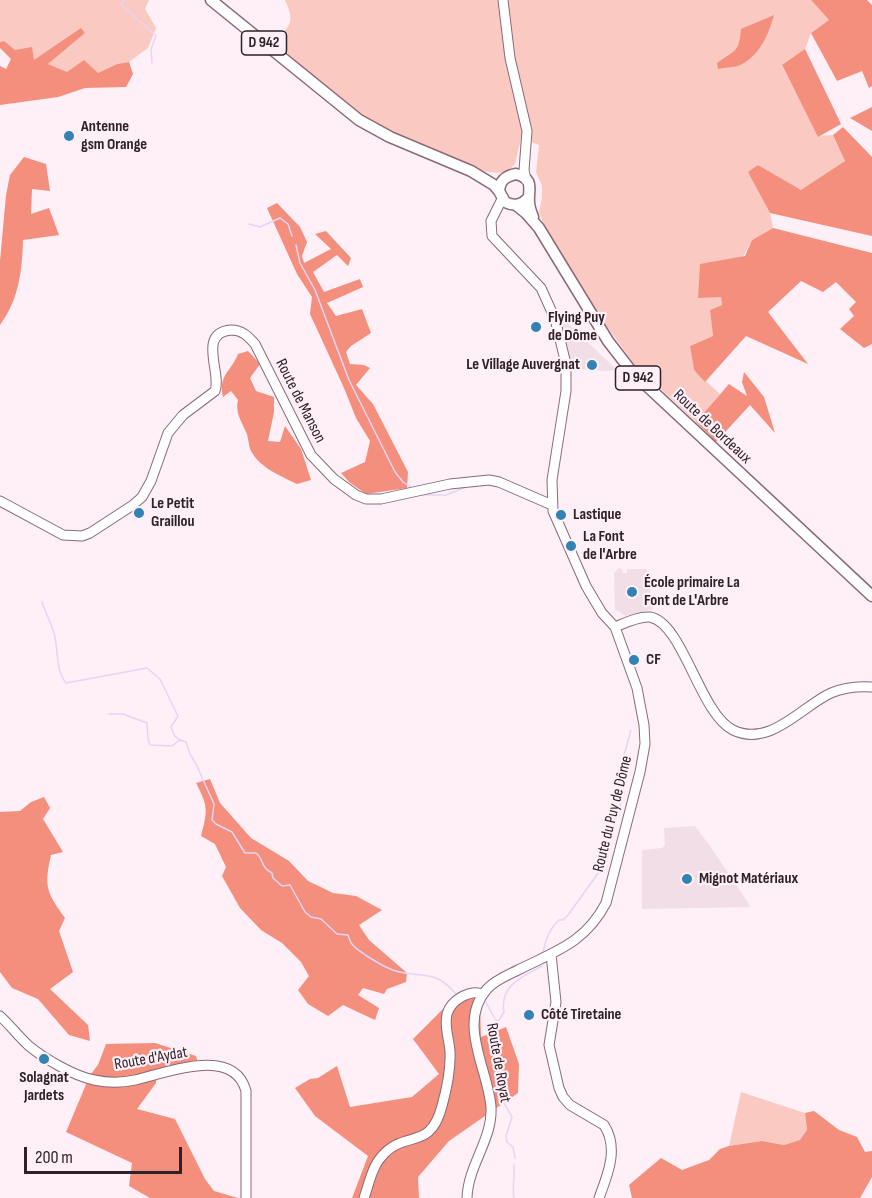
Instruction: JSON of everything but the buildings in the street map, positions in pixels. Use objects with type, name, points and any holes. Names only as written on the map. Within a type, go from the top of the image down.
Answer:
[{"type":"main road","name":"Route de Bordeaux","points":[[211,0],[359,120],[390,137],[471,171],[494,185],[507,200],[526,213],[538,228],[599,327],[632,372],[872,596]]},
{"type":"main road","points":[[503,0],[510,58],[524,116],[526,180]]},
{"type":"main road","points":[[510,176],[522,176],[526,180],[530,187],[529,197],[525,202],[507,200],[502,181],[510,176],[526,145]]},
{"type":"main road","name":"Route de Bordeaux","points":[[471,171],[500,178],[510,176]]},
{"type":"main road","name":"Route de Bordeaux","points":[[529,197],[530,208],[538,228]]},
{"type":"main road","name":"Route du Puy de Dôme","points":[[483,994],[494,983],[574,941],[592,926],[606,903],[634,801],[644,756],[645,739],[637,688],[615,627],[602,614],[585,582],[552,505],[552,480],[566,391],[565,358],[548,300],[537,281],[492,236],[490,228],[492,217],[507,200]]},
{"type":"main road","name":"Route de Manson","points":[[0,501],[63,535],[72,536],[90,533],[125,511],[142,496],[163,444],[175,424],[214,391],[217,378],[212,358],[212,346],[215,340],[226,331],[238,331],[249,337],[255,344],[311,455],[334,479],[356,495],[366,499],[381,499],[450,484],[489,480],[499,482],[552,505]]},
{"type":"main road","points":[[615,627],[646,617],[652,617],[662,623],[681,650],[713,710],[727,726],[741,733],[776,728],[824,696],[839,690],[850,687],[872,687]]},
{"type":"main road","points":[[551,954],[556,1002],[549,1045],[551,1062],[559,1088],[570,1105],[604,1125],[610,1143],[611,1161],[599,1198]]},
{"type":"main road","points":[[364,1198],[374,1169],[383,1155],[401,1143],[424,1136],[438,1120],[450,1065],[447,1013],[461,998],[475,992],[483,994]]},
{"type":"main road","name":"Route de Royat","points":[[466,1198],[468,1180],[489,1129],[491,1118],[489,1091],[474,1028],[476,1010],[483,994]]},
{"type":"main road","name":"Route d'Aydat","points":[[0,1016],[37,1052],[85,1078],[97,1081],[123,1082],[192,1066],[219,1066],[232,1070],[242,1079],[246,1091],[246,1198]]},
{"type":"shaded area","points":[[0,0],[149,0],[145,9],[156,28],[148,48],[129,62],[117,64],[98,73],[67,72],[48,64],[85,33],[34,60],[4,41],[0,42]]},
{"type":"shaded area","points":[[285,0],[811,0],[829,20],[811,33],[805,49],[782,66],[818,136],[833,135],[845,161],[801,191],[758,165],[749,172],[770,213],[773,228],[752,240],[721,297],[722,305],[710,310],[713,336],[690,346],[694,370],[720,394],[696,422],[634,364],[595,310],[544,225],[539,212],[542,186],[536,172],[539,145],[521,138],[515,164],[509,170],[500,173],[480,171],[389,133],[358,116],[274,42],[290,23],[290,14]]},
{"type":"shaded area","points":[[811,0],[867,0],[872,5],[872,86],[869,88],[862,71],[837,81],[811,33],[829,20]]},
{"type":"shaded area","points":[[774,15],[766,36],[754,55],[740,65],[718,69],[717,63],[737,47],[741,29]]},
{"type":"shaded area","points":[[81,28],[85,33],[48,64],[67,72],[84,60],[98,73],[117,64],[129,62],[133,74],[126,87],[85,88],[58,97],[0,105],[0,66],[6,69],[11,59],[0,48],[0,42],[4,41],[15,50],[32,47],[34,60]]},
{"type":"shaded area","points":[[805,49],[841,124],[818,137],[782,65]]},
{"type":"shaded area","points":[[872,107],[872,131],[850,118]]},
{"type":"shaded area","points":[[843,127],[872,157],[872,236],[770,213],[748,172],[758,165],[801,190],[845,161],[833,135]]},
{"type":"shaded area","points":[[24,157],[46,164],[50,191],[32,189],[31,214],[49,208],[59,235],[23,240],[18,284],[11,305],[0,325],[0,261],[6,195],[10,175]]},
{"type":"shaded area","points":[[277,203],[300,227],[307,242],[302,256],[304,263],[331,249],[315,234],[326,231],[351,258],[348,266],[337,255],[313,272],[324,292],[360,279],[363,287],[327,303],[336,316],[362,309],[371,333],[346,352],[350,364],[370,368],[356,385],[373,404],[408,472],[407,488],[366,494],[341,473],[365,462],[370,441],[356,418],[310,314],[312,297],[297,274],[267,208]]},
{"type":"shaded area","points":[[773,228],[872,253],[872,344],[864,348],[840,329],[854,316],[849,309],[856,302],[836,282],[823,292],[801,281],[768,312],[808,364],[746,336],[705,382],[694,370],[690,346],[713,336],[710,310],[722,305],[721,297],[698,298],[700,264],[745,256],[752,240]]},
{"type":"shaded area","name":"Le Village Auvergnat","points":[[562,318],[617,370],[570,368],[558,322]]},
{"type":"shaded area","points":[[248,351],[260,364],[250,378],[256,391],[274,397],[274,412],[268,441],[280,442],[285,426],[301,449],[311,480],[297,484],[271,471],[260,462],[250,449],[247,434],[238,413],[238,400],[231,391],[223,397],[222,384],[226,374],[238,354]]},
{"type":"shaded area","points":[[744,372],[764,397],[775,433],[750,405],[716,442],[696,422],[729,384],[747,396],[742,382]]},
{"type":"shaded area","name":"École primaire La Font de L'Arbre","points":[[619,568],[623,573],[627,573],[627,569],[647,569],[653,609],[625,616],[615,610],[614,573]]},
{"type":"shaded area","points":[[210,779],[220,803],[251,838],[289,861],[308,881],[333,893],[356,896],[382,910],[359,925],[369,940],[407,973],[406,982],[387,989],[384,994],[363,988],[358,995],[379,1008],[375,1020],[343,1005],[328,1016],[308,1004],[298,990],[309,976],[301,962],[282,943],[261,930],[240,908],[222,876],[226,867],[215,844],[201,836],[206,808],[196,783]]},
{"type":"shaded area","points":[[44,797],[50,808],[43,819],[63,852],[51,855],[47,882],[50,895],[65,918],[59,931],[73,972],[50,989],[88,1025],[90,1041],[69,1035],[38,999],[12,988],[0,972],[0,812],[20,811],[31,802]]},
{"type":"shaded area","name":"Mignot Matériaux","points":[[695,826],[751,907],[642,909],[642,850],[662,848],[665,845],[664,828]]},
{"type":"shaded area","points":[[474,998],[480,1003],[481,1037],[506,1027],[519,1064],[518,1093],[449,1141],[418,1177],[419,1198],[352,1198],[368,1156],[315,1116],[295,1088],[310,1079],[318,1078],[337,1066],[350,1107],[412,1097],[439,1074],[413,1039],[447,1005]]},
{"type":"shaded area","points":[[155,1043],[196,1056],[198,1063],[157,1072],[156,1083],[137,1109],[175,1119],[205,1179],[214,1191],[238,1198],[150,1198],[129,1186],[132,1163],[66,1132],[106,1044]]},
{"type":"shaded area","points":[[741,1092],[805,1113],[807,1130],[801,1140],[784,1145],[762,1141],[729,1146]]},
{"type":"shaded area","points":[[814,1111],[839,1130],[857,1137],[865,1152],[872,1151],[872,1177],[860,1198],[632,1198],[629,1185],[661,1158],[682,1170],[709,1160],[720,1149],[729,1146],[762,1141],[784,1145],[800,1140],[807,1130],[805,1113]]},
{"type":"waterway","points":[[124,0],[121,4],[156,36],[151,49],[152,63]]},
{"type":"waterway","points":[[249,224],[260,227],[280,218],[288,224],[292,236]]},
{"type":"waterway","points":[[296,245],[300,263],[315,290],[349,380],[395,472],[412,488]]},
{"type":"waterway","points":[[422,495],[446,495],[466,487]]},
{"type":"waterway","points":[[42,602],[54,634],[59,667],[66,683],[147,668],[160,679],[178,716],[171,727],[173,733],[178,739],[186,742],[214,804],[212,820],[232,832],[245,853],[256,853],[272,873],[273,878],[282,886],[290,885],[305,912],[311,917],[321,919],[337,934],[348,935],[355,947],[386,967],[405,973],[434,977],[456,994],[463,991]]},
{"type":"waterway","points":[[109,714],[123,714],[147,723],[150,745],[172,746],[180,740]]},
{"type":"waterway","points":[[543,952],[553,927],[568,915],[599,872],[609,833],[607,827],[619,815],[622,791],[626,783],[620,770],[631,730]]},
{"type":"waterway","points":[[515,1158],[513,1147],[507,1142],[506,1136],[512,1117],[504,1103],[496,1076],[497,1023],[504,1012],[503,1003],[509,989],[520,978],[542,966]]},
{"type":"waterway","points":[[485,1001],[497,1022]]},
{"type":"waterway","points":[[514,1165],[514,1198]]},
{"type":"place","name":"Antenne gsm Orange","points":[[69,136]]},
{"type":"place","name":"Flying Puy de Dôme","points":[[536,327]]},
{"type":"place","name":"Le Village Auvergnat","points":[[592,365]]},
{"type":"place","name":"Le Petit Graillou","points":[[139,513]]},
{"type":"place","name":"Lastique","points":[[561,515]]},
{"type":"place","name":"La Font de l'Arbre","points":[[571,546]]},
{"type":"place","name":"École primaire La Font de L'Arbre","points":[[632,592]]},
{"type":"place","name":"CF","points":[[634,660]]},
{"type":"place","name":"Mignot Matériaux","points":[[687,879]]},
{"type":"place","name":"Côté Tiretaine","points":[[529,1015]]},
{"type":"place","name":"Solagnat Jardets","points":[[44,1059]]}]
